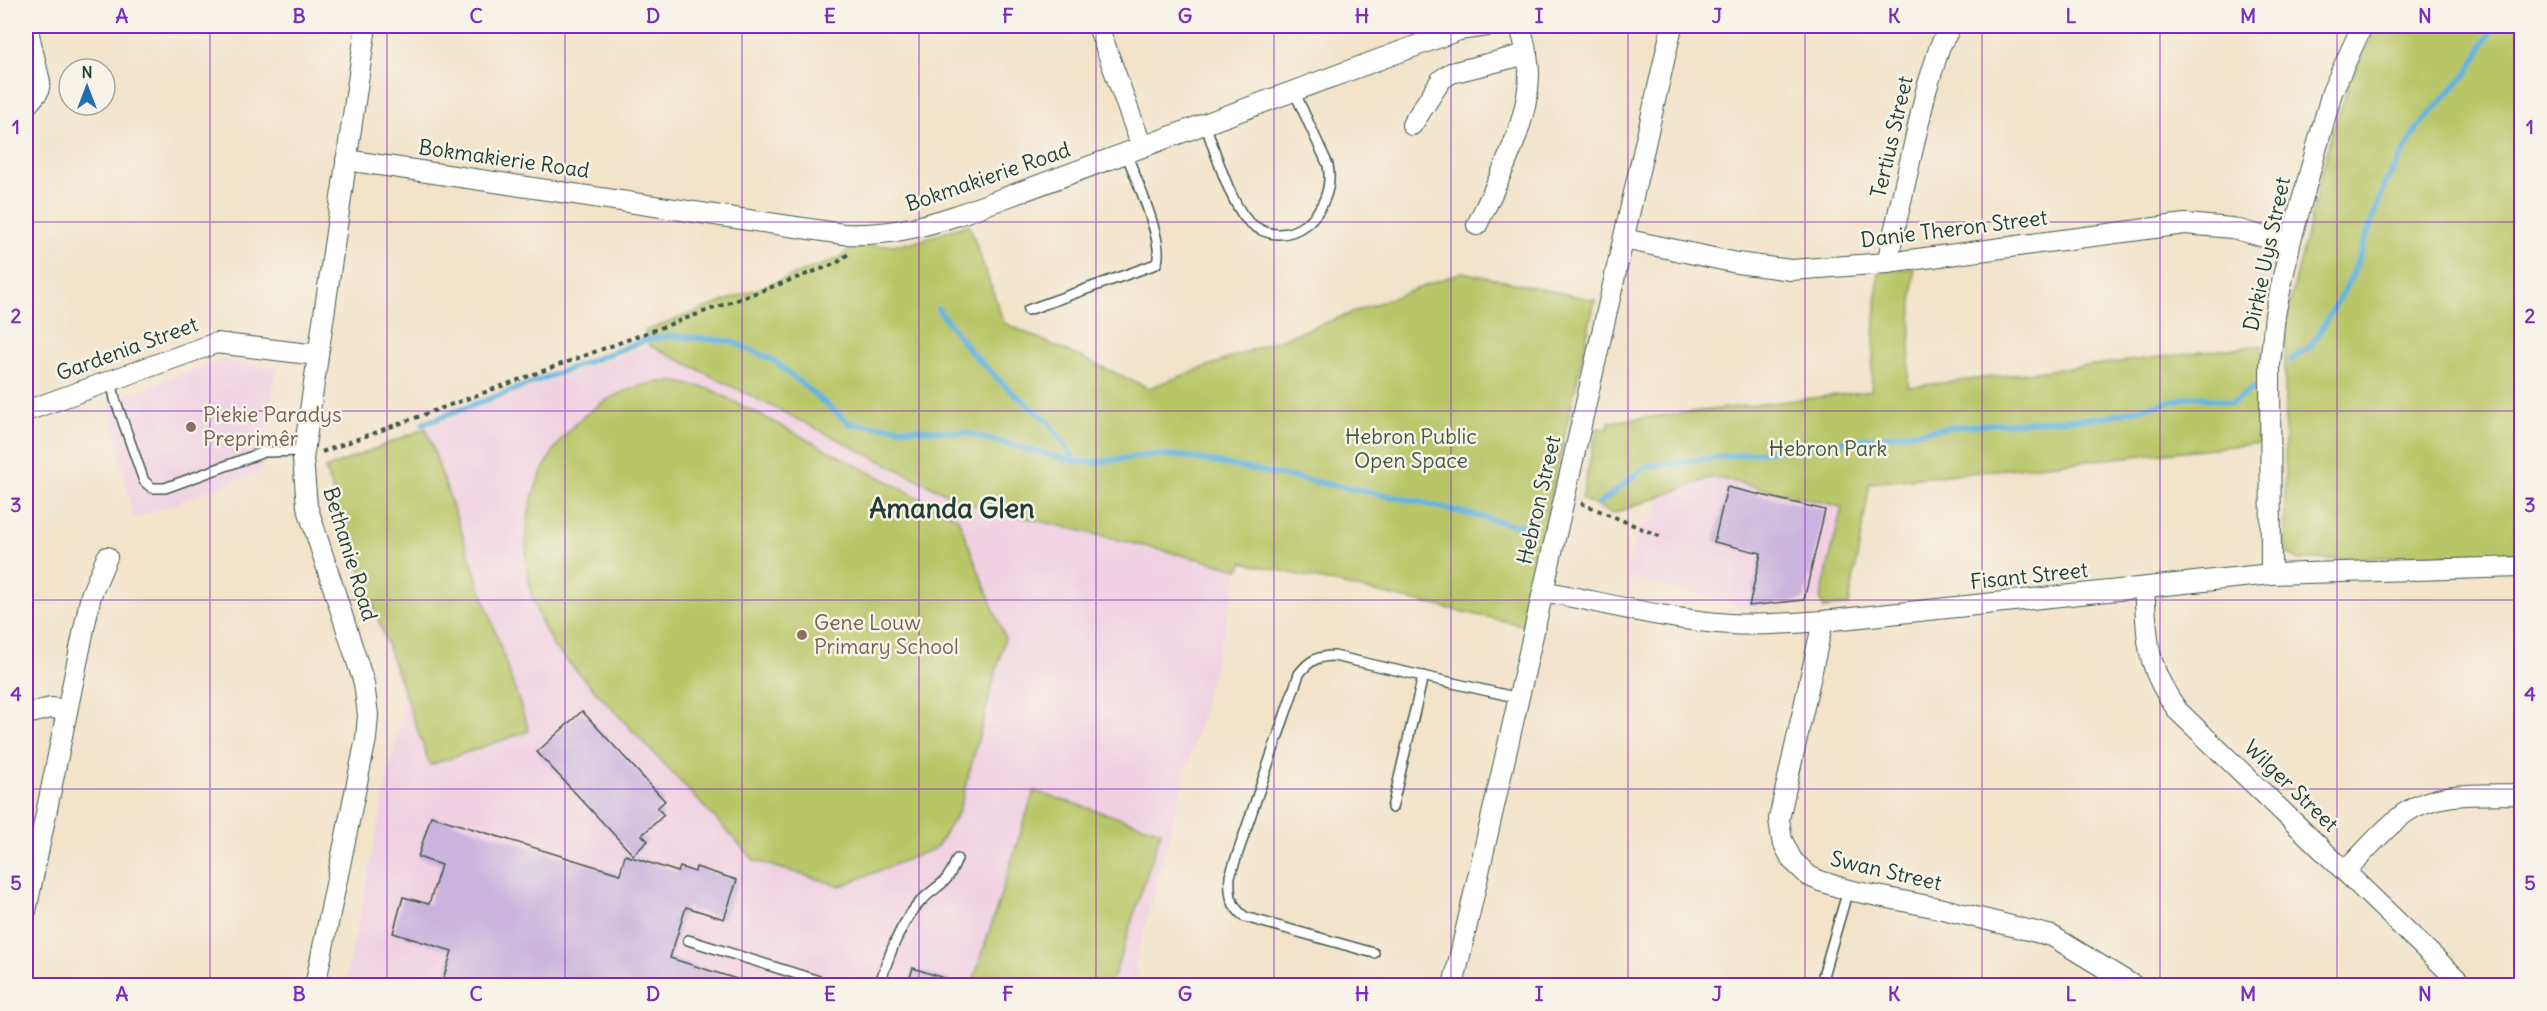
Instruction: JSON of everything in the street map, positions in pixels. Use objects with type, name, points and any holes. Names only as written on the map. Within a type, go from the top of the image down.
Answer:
[{"type":"street","points":[[27,26],[40,82],[32,99]]},
{"type":"street","name":"Bethanie Road","points":[[315,986],[366,739],[368,715],[359,667],[307,506],[304,455],[366,26]]},
{"type":"street","points":[[1098,26],[1134,150]]},
{"type":"street","name":"Bokmakierie Road","points":[[346,160],[860,235],[904,231],[926,226],[1459,30],[1487,26]]},
{"type":"street","points":[[1477,225],[1514,143],[1528,84],[1527,54],[1520,26]]},
{"type":"street","name":"Hebron Street","points":[[1453,986],[1672,26]]},
{"type":"street","name":"Tertius Street","points":[[1887,263],[1926,91],[1940,46],[1951,26]]},
{"type":"street","name":"Dirkie Uys Street","points":[[2271,574],[2270,365],[2275,315],[2290,244],[2332,92],[2362,26]]},
{"type":"street","points":[[1412,125],[1441,80],[1451,73],[1527,54]]},
{"type":"street","name":"Danie Theron Street","points":[[1624,239],[1769,268],[1826,268],[1887,263],[2185,224],[2232,228],[2290,244]]},
{"type":"street","name":"Gardenia Street","points":[[26,411],[216,343],[317,355]]},
{"type":"street","points":[[26,911],[91,595],[107,557]]},
{"type":"street","name":"Fisant Street","points":[[1543,591],[1731,624],[1822,621],[2271,574],[2522,567]]},
{"type":"street","name":"Wilger Street","points":[[2144,588],[2149,652],[2162,689],[2178,711],[2464,986]]},
{"type":"street","name":"Swan Street","points":[[1822,621],[1780,808],[1779,829],[1786,850],[1800,869],[1820,881],[1848,890],[1943,909],[2052,936],[2134,986]]},
{"type":"street","points":[[26,714],[51,708],[67,710]]},
{"type":"street","points":[[2346,871],[2404,813],[2423,803],[2445,797],[2522,794]]},
{"type":"lane","points":[[1205,124],[1238,207],[1248,221],[1263,230],[1272,232],[1299,228],[1314,217],[1325,202],[1330,174],[1294,91]]},
{"type":"lane","points":[[1028,310],[1156,264],[1160,252],[1134,150]]},
{"type":"lane","points":[[111,379],[115,399],[144,481],[152,488],[165,488],[264,452],[304,455]]},
{"type":"lane","points":[[1374,953],[1245,917],[1236,910],[1232,901],[1230,876],[1299,674],[1306,665],[1322,656],[1334,656],[1519,698]]},
{"type":"lane","points":[[1392,808],[1423,676]]},
{"type":"lane","points":[[879,986],[888,956],[903,925],[921,901],[950,876],[957,859]]},
{"type":"lane","points":[[1820,986],[1848,890]]},
{"type":"lane","points":[[688,940],[835,986]]},
{"type":"path","points":[[304,455],[837,263],[858,248],[860,235]]},
{"type":"path","points":[[1578,501],[1664,538]]},
{"type":"shaded area","name":"Gene Louw Primary School","points":[[649,345],[965,503],[1240,569],[1134,968],[1139,970],[1135,985],[345,985],[404,701],[323,469],[426,427]]},
{"type":"shaded area","name":"Piekie Paradys Preprimêr","points":[[222,360],[277,368],[261,472],[133,519],[109,401]]},
{"type":"shaded area","points":[[1714,477],[1842,507],[1820,601],[1752,608],[1626,577],[1638,528],[1655,518],[1660,497]]},
{"type":"green space","points":[[2377,26],[2521,26],[2521,553],[2301,560],[2288,554],[2285,548],[2287,315],[2333,127],[2350,81]]},
{"type":"green space","name":"Hebron Public Open Space","points":[[969,224],[1004,323],[1149,388],[1462,272],[1595,300],[1522,625],[1242,562],[1240,569],[965,503],[649,345],[645,331],[837,259],[853,248],[912,243]]},
{"type":"green space","name":"Hebron Park","points":[[1914,268],[1908,387],[2262,345],[2261,443],[1870,483],[1849,605],[1824,608],[1820,601],[1842,507],[1714,477],[1612,514],[1582,499],[1597,428],[1608,429],[1609,422],[1871,391],[1878,272]]},
{"type":"green space","points":[[659,382],[676,382],[710,389],[958,518],[1005,638],[959,811],[936,848],[841,886],[755,861],[553,646],[538,615],[529,582],[526,548],[529,514],[538,482],[552,453],[572,428],[596,407],[625,391]]},
{"type":"green space","points":[[426,428],[529,731],[430,765],[325,469]]},
{"type":"green space","points":[[1034,791],[1161,831],[1111,985],[972,985]]},
{"type":"building","points":[[1727,487],[1825,510],[1804,600],[1749,606],[1761,553],[1714,542]]},
{"type":"building","points":[[582,711],[665,801],[657,808],[664,815],[642,835],[648,841],[633,855],[537,752]]},
{"type":"building","points":[[431,816],[620,874],[625,855],[678,872],[680,867],[695,872],[696,867],[737,880],[724,919],[686,907],[670,958],[746,982],[745,986],[441,986],[452,951],[393,933],[403,897],[429,904],[441,865],[418,857]]},
{"type":"building","points":[[913,968],[956,982],[955,986],[907,986]]},
{"type":"waterway","points":[[2291,360],[2311,346],[2351,279],[2385,184],[2418,127],[2468,72],[2494,26]]},
{"type":"waterway","points":[[938,309],[970,351],[1006,387],[1048,421],[1076,461]]},
{"type":"waterway","points":[[423,424],[648,339],[671,336],[730,341],[773,360],[850,424],[966,433],[1076,462],[1098,462],[1152,455],[1182,456],[1415,501],[1514,525],[1532,527]]},
{"type":"waterway","points":[[1599,504],[1645,467],[1962,426],[2105,417],[2194,396],[2232,403],[2254,387]]},
{"type":"place","name":"Piekie Paradys Preprimêr","points":[[191,427]]},
{"type":"place","name":"Gene Louw Primary School","points":[[802,635]]},
{"type":"district","name":"Amanda Glen","points":[[952,509]]}]
